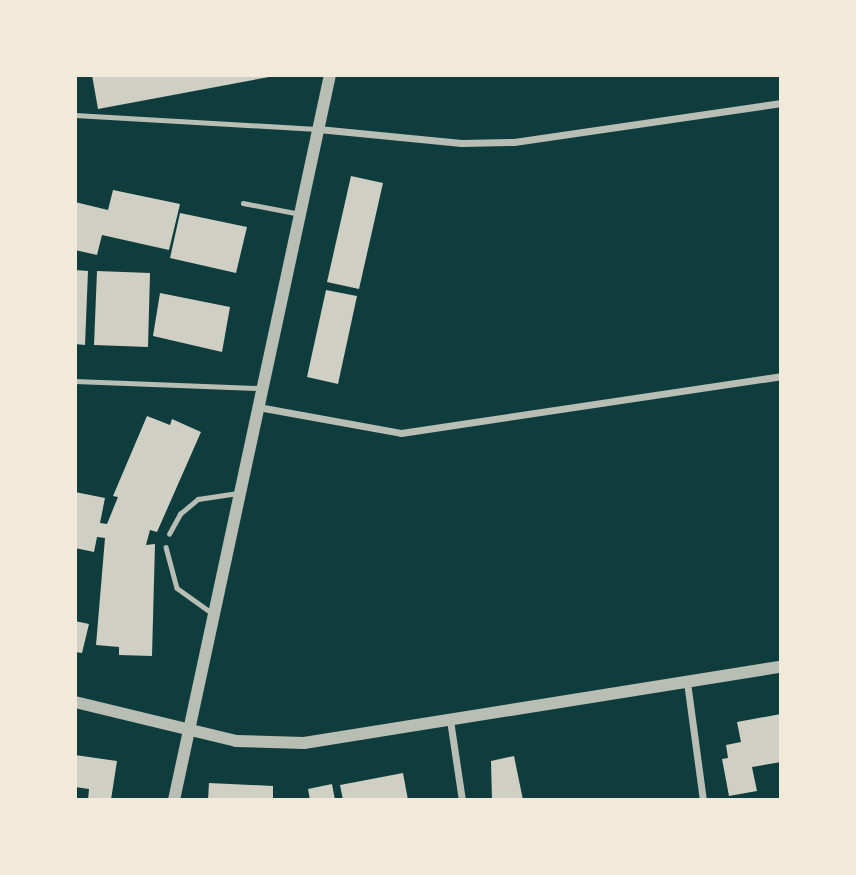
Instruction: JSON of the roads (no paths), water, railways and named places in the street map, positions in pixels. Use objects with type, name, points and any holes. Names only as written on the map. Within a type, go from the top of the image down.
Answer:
[{"type":"street","points":[[174,800],[330,75]]},
{"type":"street","points":[[318,129],[461,143],[514,142],[781,103]]},
{"type":"street","points":[[258,407],[401,433],[781,376]]},
{"type":"street","points":[[75,702],[187,730],[272,744],[450,720],[781,667]]},
{"type":"street","points":[[687,682],[703,800]]},
{"type":"street","points":[[450,720],[462,800]]},
{"type":"lane","points":[[75,116],[318,129]]},
{"type":"lane","points":[[243,203],[301,214]]},
{"type":"lane","points":[[75,381],[262,388]]},
{"type":"lane","points":[[169,534],[180,514],[198,499],[239,493]]},
{"type":"lane","points":[[166,547],[177,588],[213,614]]}]
